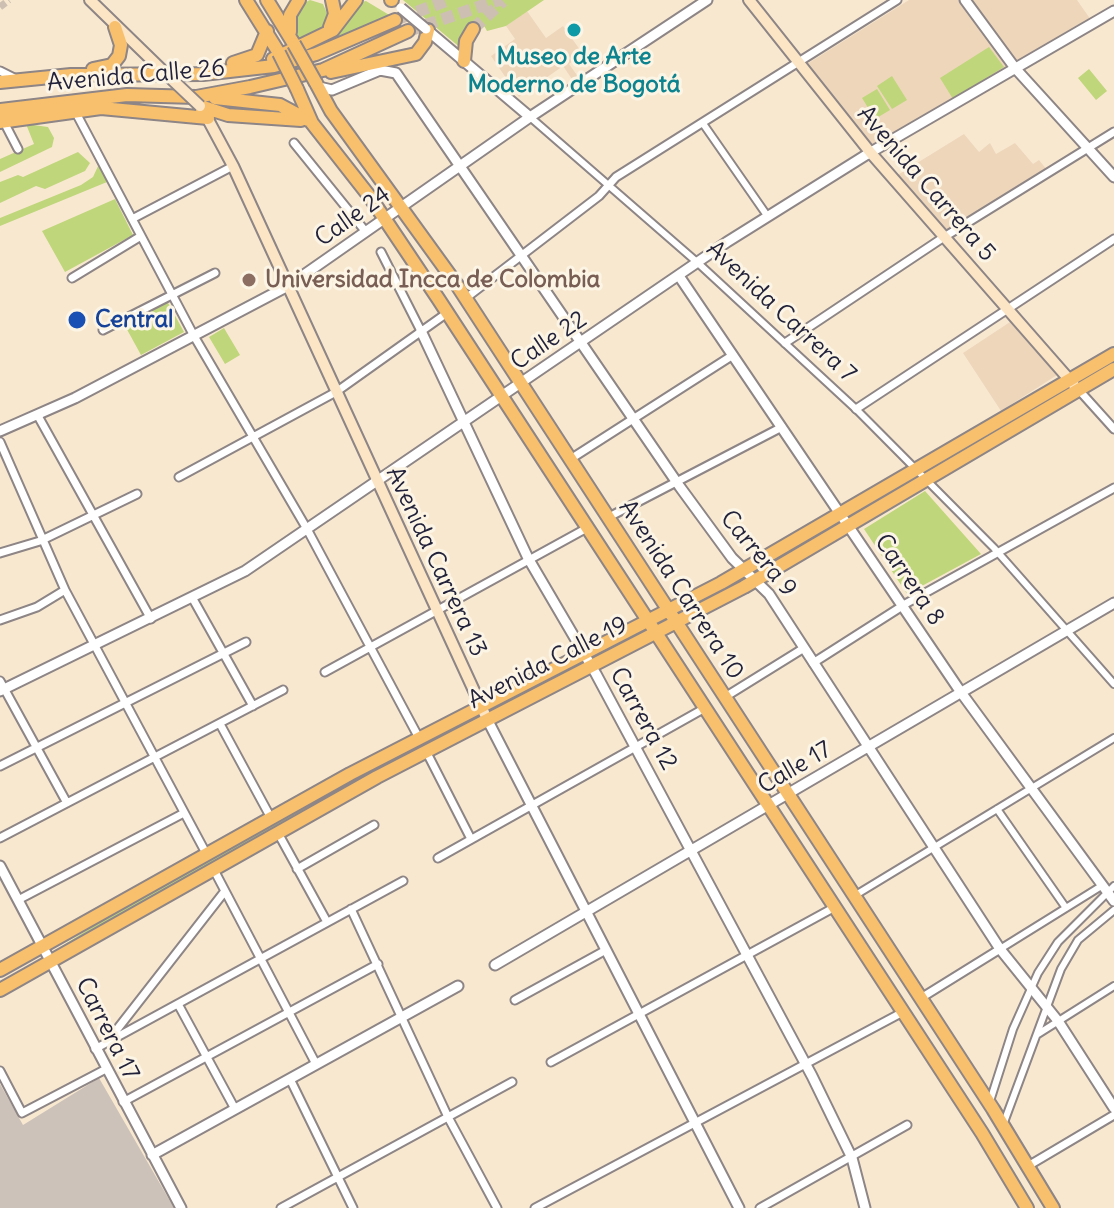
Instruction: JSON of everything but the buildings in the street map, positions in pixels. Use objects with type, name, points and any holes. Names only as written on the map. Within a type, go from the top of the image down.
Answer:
[{"type":"main road","name":"Avenida Carrera 13","points":[[90,0],[160,72],[198,102],[208,118],[233,166],[434,610],[487,719]]},
{"type":"main road","name":"Avenida Carrera 10","points":[[246,0],[279,53],[312,123],[385,219],[447,313],[835,907],[1027,1208]]},
{"type":"main road","name":"Avenida Carrera 10","points":[[267,0],[331,111],[465,299],[921,998],[1053,1208]]},
{"type":"main road","points":[[292,41],[288,20],[299,0]]},
{"type":"main road","points":[[310,44],[332,25],[335,14],[332,0]]},
{"type":"main road","points":[[248,69],[310,44],[336,27],[356,0]]},
{"type":"main road","name":"Avenida Carrera 5","points":[[749,0],[870,152],[1073,384]]},
{"type":"main road","name":"Avenida Calle 26","points":[[0,82],[46,77],[248,69],[299,60],[394,6]]},
{"type":"main road","points":[[46,77],[112,65],[121,51],[115,27]]},
{"type":"main road","points":[[284,81],[416,54],[425,42],[427,29]]},
{"type":"main road","points":[[464,61],[466,41],[473,29]]},
{"type":"main road","points":[[160,72],[249,60],[260,52],[267,31]]},
{"type":"main road","name":"Avenida Calle 26","points":[[1,117],[74,107],[127,95],[198,102],[323,70],[408,31]]},
{"type":"main road","points":[[198,102],[228,115],[285,116],[312,123]]},
{"type":"main road","points":[[74,107],[208,118]]},
{"type":"main road","name":"Avenida Calle 19","points":[[0,990],[426,751],[756,580],[927,479],[1114,354]]},
{"type":"main road","name":"Avenida Calle 19","points":[[0,970],[419,738],[744,570],[917,469],[1073,384],[1114,369]]},
{"type":"street","name":"Calle 24","points":[[0,431],[38,416],[288,286],[530,117],[707,0]]},
{"type":"street","points":[[876,0],[883,9]]},
{"type":"street","points":[[465,299],[616,177],[897,0]]},
{"type":"street","points":[[965,0],[1015,68],[1114,177]]},
{"type":"street","name":"Avenida Carrera 7","points":[[394,6],[427,29],[698,263],[856,409],[998,553],[1114,684]]},
{"type":"street","name":"Calle 22","points":[[2,687],[193,599],[245,571],[698,263],[870,152],[1114,11]]},
{"type":"street","name":"Carrera 9","points":[[316,84],[332,90],[380,70],[391,70],[677,482],[744,570],[769,594],[1000,949],[1058,1021],[1114,1108]]},
{"type":"street","points":[[0,71],[18,80]]},
{"type":"street","points":[[74,107],[194,336],[307,529],[419,738]]},
{"type":"street","points":[[1,117],[18,149]]},
{"type":"street","points":[[704,125],[766,214]]},
{"type":"street","points":[[785,343],[945,236],[1114,132]]},
{"type":"street","points":[[294,143],[366,232]]},
{"type":"street","points":[[132,219],[233,166]]},
{"type":"street","points":[[72,278],[141,236]]},
{"type":"street","points":[[856,409],[1114,239]]},
{"type":"street","name":"Carrera 12","points":[[381,252],[528,558],[636,747],[806,1065],[852,1158],[865,1208]]},
{"type":"street","points":[[103,330],[215,273]]},
{"type":"street","name":"Carrera 8","points":[[679,276],[963,693],[1114,901]]},
{"type":"street","points":[[179,477],[336,392],[447,313]]},
{"type":"street","points":[[569,460],[733,355]]},
{"type":"street","points":[[1073,384],[1114,429]]},
{"type":"street","points":[[38,416],[151,619]]},
{"type":"street","points":[[607,518],[782,427]]},
{"type":"street","points":[[0,442],[40,541],[207,855]]},
{"type":"street","points":[[813,663],[903,606],[1114,488]]},
{"type":"street","points":[[0,553],[40,541],[137,494]]},
{"type":"street","points":[[325,672],[587,528]]},
{"type":"street","points":[[0,620],[37,607],[65,590]]},
{"type":"street","points":[[193,599],[253,706]]},
{"type":"street","name":"Calle 17","points":[[495,965],[789,796],[1114,603]]},
{"type":"street","points":[[0,766],[246,642]]},
{"type":"street","points":[[725,697],[804,648]]},
{"type":"street","points":[[2,687],[67,803]]},
{"type":"street","points":[[0,838],[283,690]]},
{"type":"street","points":[[438,858],[705,708]]},
{"type":"street","name":"Avenida Carrera 13","points":[[487,719],[739,1208]]},
{"type":"street","points":[[220,724],[271,818]]},
{"type":"street","points":[[854,896],[1114,738]]},
{"type":"street","points":[[426,751],[471,839]]},
{"type":"street","points":[[997,809],[1066,908]]},
{"type":"street","points":[[18,900],[184,813]]},
{"type":"street","points":[[297,869],[374,825]]},
{"type":"street","points":[[278,833],[327,922]]},
{"type":"street","name":"Carrera 17","points":[[0,866],[181,1208]]},
{"type":"street","points":[[214,870],[316,1064]]},
{"type":"street","points":[[95,1049],[403,881]]},
{"type":"street","points":[[921,998],[1066,908],[1107,889]]},
{"type":"street","points":[[991,1098],[1030,988],[1058,942],[1107,889]]},
{"type":"street","points":[[106,1043],[225,891]]},
{"type":"street","points":[[551,1062],[835,907]]},
{"type":"street","points":[[351,909],[448,1117],[497,1208]]},
{"type":"street","points":[[1003,1125],[1061,969],[1078,940],[1114,910]]},
{"type":"street","points":[[515,1000],[606,950]]},
{"type":"street","points":[[123,1102],[378,964]]},
{"type":"street","points":[[152,1155],[458,986]]},
{"type":"street","points":[[1038,1034],[1114,986]]},
{"type":"street","points":[[178,1004],[235,1109]]},
{"type":"street","points":[[535,1208],[903,1012]]},
{"type":"street","points":[[0,1071],[22,1113],[106,1069]]},
{"type":"street","points":[[290,1079],[353,1208]]},
{"type":"street","points":[[281,1208],[512,1082]]},
{"type":"street","points":[[1028,1166],[1114,1115]]},
{"type":"street","points":[[760,1208],[907,1125]]},
{"type":"shaded area","points":[[909,0],[1077,0],[1091,20],[871,149],[807,64]]},
{"type":"shaded area","points":[[527,11],[546,38],[563,26],[583,54],[569,64],[579,78],[574,82],[563,66],[519,97],[491,56],[515,39],[506,26]]},
{"type":"shaded area","points":[[964,134],[979,152],[990,143],[996,154],[1015,143],[1033,164],[1039,160],[1047,170],[946,231],[896,176]]},
{"type":"shaded area","points":[[1010,322],[1057,375],[1001,411],[963,353]]},
{"type":"shaded area","points":[[99,1078],[174,1208],[0,1208],[0,1084],[23,1125]]},
{"type":"green space","points":[[310,0],[323,4],[329,18],[325,28],[307,44],[303,37],[298,39],[294,16],[302,4]]},
{"type":"green space","points":[[403,0],[544,0],[506,26],[487,31],[482,22],[476,25],[462,49]]},
{"type":"green space","points":[[366,1],[391,16],[313,53],[311,49],[326,40],[358,3]]},
{"type":"green space","points":[[989,47],[1004,67],[953,99],[940,78]]},
{"type":"green space","points":[[1089,69],[1107,91],[1096,100],[1078,78]]},
{"type":"green space","points":[[892,76],[907,100],[892,109],[877,86]]},
{"type":"green space","points":[[877,89],[890,110],[875,119],[862,98]]},
{"type":"green space","points":[[26,124],[48,127],[54,138],[52,147],[0,172],[0,159],[34,144]]},
{"type":"green space","points":[[78,152],[90,163],[85,171],[45,189],[36,186],[0,203],[0,182],[18,175],[23,177]]},
{"type":"green space","points":[[99,164],[107,182],[0,226],[0,218],[81,185],[93,177]]},
{"type":"green space","points":[[115,199],[133,235],[65,272],[42,231]]},
{"type":"green space","points":[[167,301],[184,332],[141,355],[124,324]]},
{"type":"green space","points":[[224,328],[240,355],[225,364],[209,337]]},
{"type":"green space","points":[[925,491],[981,554],[907,594],[864,529]]},
{"type":"green space","points":[[345,783],[347,786],[296,819],[56,955],[54,951],[132,902]]},
{"type":"tunnel","points":[[0,7],[9,0]]},
{"type":"tunnel","points":[[400,18],[449,0]]},
{"type":"tunnel","points":[[408,31],[499,0]]},
{"type":"tunnel","points":[[473,29],[503,1]]},
{"type":"place","name":"Museo de Arte Moderno de Bogotá","points":[[574,30]]},
{"type":"place","name":"Universidad Incca de Colombia","points":[[249,280]]},
{"type":"place","name":"Central","points":[[77,320]]}]
